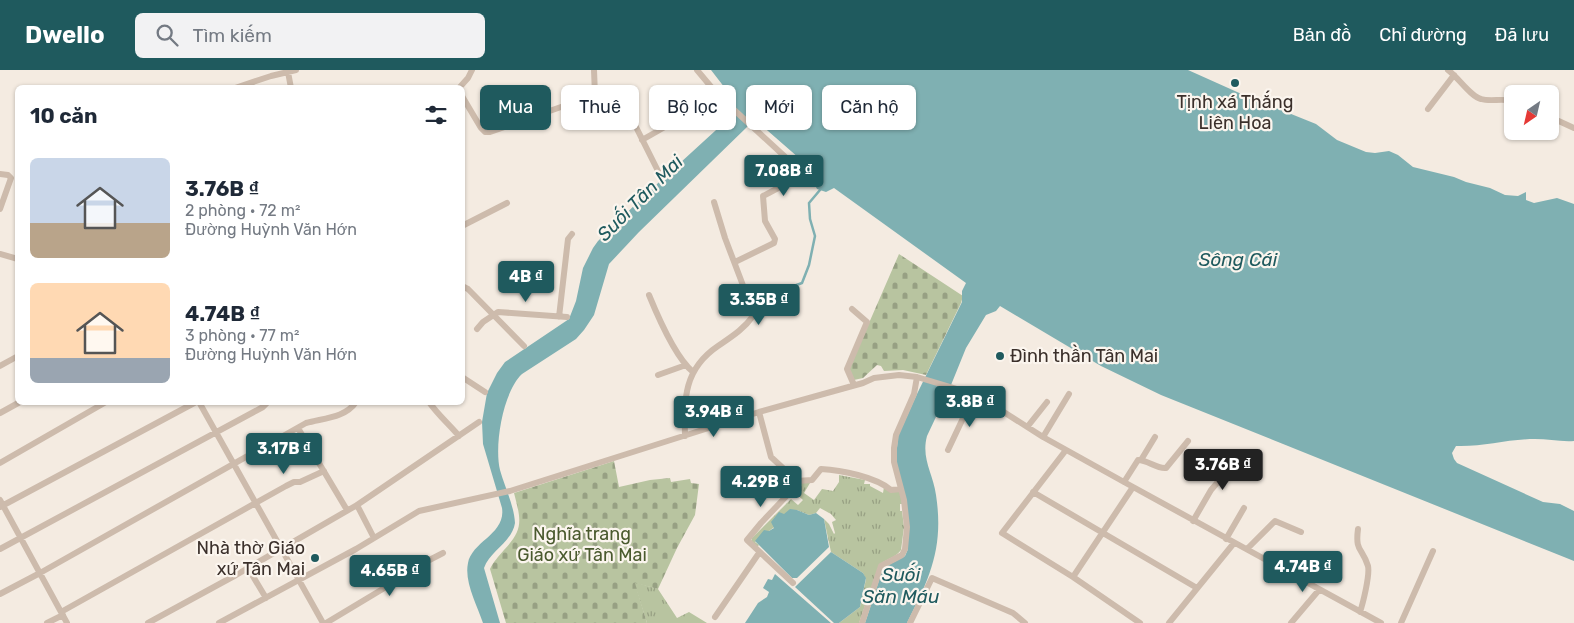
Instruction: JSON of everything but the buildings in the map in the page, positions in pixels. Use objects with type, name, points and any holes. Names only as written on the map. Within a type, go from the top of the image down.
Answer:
[{"type":"street","points":[[245,85],[296,70]]},
{"type":"street","points":[[462,85],[472,70]]},
{"type":"street","points":[[594,70],[595,85]]},
{"type":"street","points":[[697,70],[712,89],[798,170],[799,176],[797,178],[763,196],[765,221],[775,239],[774,243],[735,262]]},
{"type":"street","points":[[1448,70],[1480,99],[1504,99]]},
{"type":"street","points":[[288,72],[290,85]]},
{"type":"street","points":[[1428,109],[1454,74]]},
{"type":"street","points":[[465,101],[485,132],[490,132],[561,107]]},
{"type":"street","points":[[1559,121],[1574,128]]},
{"type":"street","points":[[637,130],[661,177]]},
{"type":"street","points":[[642,140],[660,130]]},
{"type":"street","points":[[0,174],[8,175],[11,178],[0,209]]},
{"type":"street","points":[[685,436],[684,406],[693,372],[708,353],[737,333],[753,316],[742,297],[744,288],[714,202]]},
{"type":"street","points":[[465,224],[506,203]]},
{"type":"street","points":[[477,329],[483,322],[498,312],[563,317],[568,240],[572,234]]},
{"type":"street","points":[[0,254],[15,258]]},
{"type":"street","points":[[465,288],[524,346]]},
{"type":"street","points":[[649,294],[660,321],[686,365],[693,372]]},
{"type":"street","points":[[852,309],[868,322],[847,370],[854,385]]},
{"type":"street","points":[[0,366],[15,358]]},
{"type":"street","points":[[658,375],[686,365]]},
{"type":"street","points":[[219,623],[299,581],[419,511],[510,492],[759,412],[890,375],[917,377],[956,389],[999,409],[1132,487],[1381,623]]},
{"type":"street","points":[[862,623],[881,566],[902,555],[905,549],[907,527],[904,500],[894,462],[894,448],[896,435],[914,394],[917,377]]},
{"type":"street","points":[[465,379],[485,392]]},
{"type":"street","points":[[1044,437],[1069,394]]},
{"type":"street","points":[[948,450],[973,397]]},
{"type":"street","points":[[1028,426],[1047,402]]},
{"type":"street","points":[[0,413],[15,405]]},
{"type":"street","points":[[0,463],[101,405]]},
{"type":"street","points":[[67,623],[1,504],[192,405]]},
{"type":"street","points":[[200,405],[299,581],[325,623],[412,569],[443,553]]},
{"type":"street","points":[[0,549],[263,405]]},
{"type":"street","points":[[0,594],[306,423],[325,420],[350,409],[353,405]]},
{"type":"street","points":[[431,405],[437,414],[444,418],[459,436]]},
{"type":"street","points":[[759,412],[771,457],[797,481],[812,480],[820,470],[830,469],[876,480],[891,490],[901,489]]},
{"type":"street","points":[[148,623],[248,568],[356,505],[480,422]]},
{"type":"street","points":[[298,428],[347,510]]},
{"type":"street","points":[[1124,482],[1136,462],[1141,460],[1154,437]]},
{"type":"street","points":[[1141,460],[1166,468],[1188,441]]},
{"type":"street","points":[[1066,450],[1002,533],[1140,623]]},
{"type":"street","points":[[1193,520],[1211,490],[1230,469],[1238,454]]},
{"type":"street","points":[[47,623],[286,486],[324,471]]},
{"type":"street","points":[[793,583],[749,543],[748,538],[795,487],[797,481]]},
{"type":"street","points":[[1073,578],[1132,487]]},
{"type":"street","points":[[1033,492],[1197,588]]},
{"type":"street","points":[[356,505],[374,538]]},
{"type":"street","points":[[1226,539],[1244,508]]},
{"type":"street","points":[[1246,549],[1275,521],[1301,532]]},
{"type":"street","points":[[1358,529],[1356,542],[1368,568],[1366,596],[1360,612]]},
{"type":"street","points":[[1169,623],[1234,543]]},
{"type":"street","points":[[1401,623],[1433,551]]},
{"type":"street","points":[[715,617],[760,553]]},
{"type":"street","points":[[248,568],[266,598]]},
{"type":"street","points":[[910,623],[932,578],[1013,613],[1025,623]]},
{"type":"street","points":[[1291,623],[1319,590]]},
{"type":"green space","points":[[899,254],[963,296],[961,303],[926,375],[903,370],[884,371],[881,366],[877,365],[863,378],[854,380],[849,369]]},
{"type":"green space","name":"Nghĩa trang Giáo xứ Tân Mai","points":[[614,461],[619,487],[650,480],[670,478],[671,482],[690,479],[691,483],[699,484],[695,515],[658,589],[635,583],[647,623],[506,623],[490,569],[518,530],[519,517],[514,493]]},
{"type":"green space","points":[[839,475],[865,480],[864,484],[870,484],[870,486],[883,493],[884,487],[900,491],[902,504],[900,504],[900,511],[902,511],[904,527],[901,550],[879,565],[859,623],[839,623],[860,607],[866,579],[863,573],[831,552],[824,519],[834,534],[832,522],[836,520],[831,514],[820,508],[816,513],[809,515],[797,510],[757,540],[755,542],[759,545],[757,547],[751,542],[752,538],[791,499],[798,505],[803,500],[795,493],[800,485],[799,483],[810,483],[804,493],[814,500],[822,489],[833,491],[839,482]]},
{"type":"green space","points":[[634,582],[658,589],[677,618],[689,612],[707,623],[647,623]]},
{"type":"water","name":"Sông Cái","points":[[711,70],[1188,70],[1316,124],[1337,140],[1366,152],[1389,151],[1398,155],[1413,167],[1454,177],[1490,188],[1505,195],[1518,196],[1526,192],[1526,200],[1534,203],[1557,198],[1574,204],[1574,441],[1525,439],[1456,446],[1452,453],[1457,463],[1543,502],[1560,504],[1574,511],[1574,561],[1161,395],[1101,366],[1000,306],[996,311],[986,315],[966,348],[927,436],[925,452],[935,487],[938,531],[933,562],[922,591],[907,623],[865,623],[883,568],[905,556],[908,549],[896,459],[898,436],[962,302],[962,291],[966,283],[834,188],[826,192],[817,189],[812,179],[815,172],[767,130],[812,130],[812,85],[746,85],[746,128],[639,232],[609,264],[594,315],[576,339],[522,374],[515,382],[502,419],[499,433],[498,459],[515,523],[510,536],[491,556],[484,568],[500,623],[483,623],[469,586],[468,563],[471,555],[494,531],[502,517],[502,508],[483,444],[482,422],[487,393],[505,362],[569,319],[576,301],[583,268],[598,241],[716,130],[736,130],[736,85],[723,85]]},
{"type":"water","points":[[790,509],[809,515],[816,513],[824,519],[829,547],[797,578],[792,578],[755,541],[764,530],[769,531],[774,528],[771,522],[779,512],[784,514]]},
{"type":"water","points":[[831,552],[863,573],[866,578],[860,607],[839,623],[834,623],[795,587]]},
{"type":"water","points":[[775,574],[831,623],[745,623],[758,603],[767,597],[769,592],[763,588],[768,579],[772,580]]},
{"type":"waterway","points":[[777,292],[802,283],[809,265],[815,236],[810,219],[809,203],[820,190]]},
{"type":"place","name":"Tịnh xá Thắng Liên Hoa","points":[[1235,83]]},
{"type":"place","name":"Đình thần Tân Mai","points":[[1000,356]]},
{"type":"place","name":"Nhà thờ Giáo xứ Tân Mai","points":[[315,558]]},
{"type":"water label","name":"Suối Tân Mai","points":[[640,198]]},
{"type":"water label","name":"Suối Săn Máu","points":[[901,585]]}]
